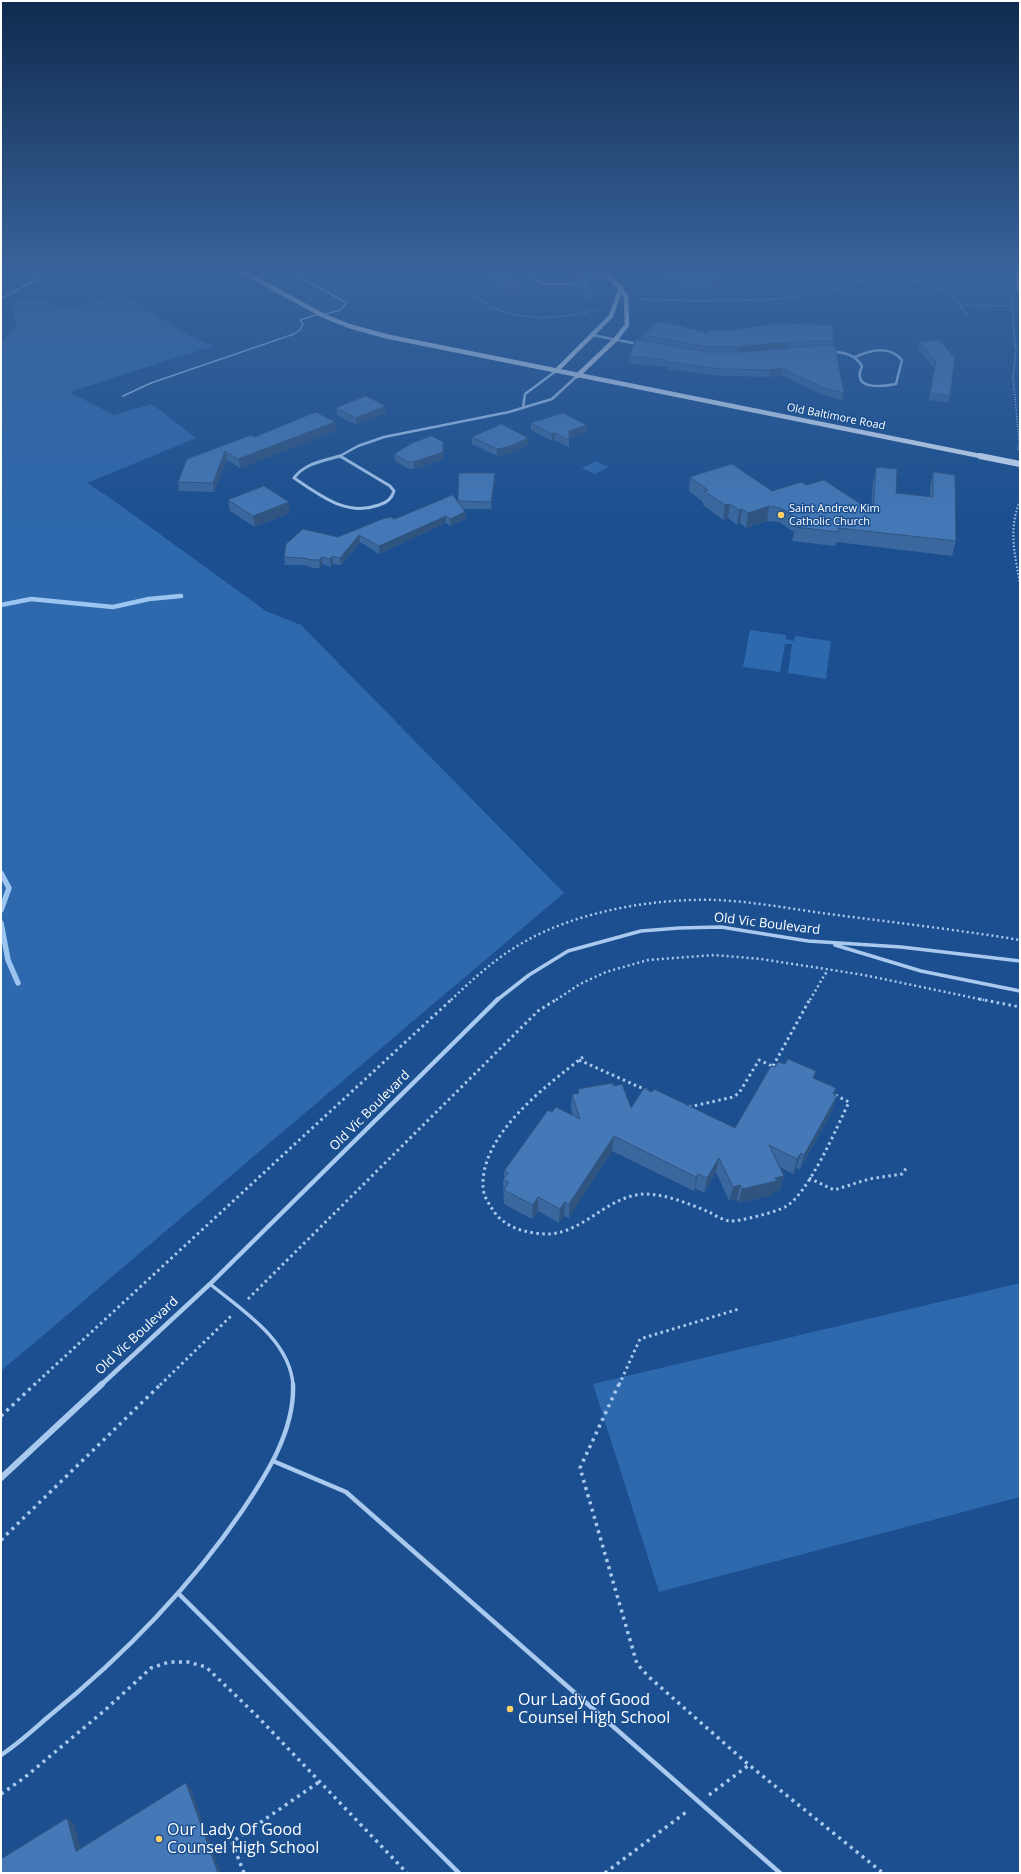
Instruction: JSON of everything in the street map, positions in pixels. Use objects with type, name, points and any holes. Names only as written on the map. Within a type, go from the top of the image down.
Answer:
[{"type":"street","name":"Old Baltimore Road","points":[[480,355],[1020,464]]},
{"type":"street","points":[[523,408],[525,394],[556,371],[572,355]]},
{"type":"street","points":[[340,456],[390,486],[394,491],[394,495],[388,501],[363,511],[344,508],[294,478],[299,471],[308,465],[340,456],[358,446],[384,438],[509,412],[552,399],[599,355]]},
{"type":"street","points":[[852,355],[858,359],[862,366],[858,373],[858,378],[864,384],[876,387],[896,384],[902,360],[898,355]]},
{"type":"street","points":[[855,357],[859,355]]},
{"type":"street","name":"Old Vic Boulevard","points":[[1,1478],[210,1284],[498,999],[529,975],[568,951],[607,939],[641,931],[721,927],[829,943],[901,946],[1020,961]]},
{"type":"street","name":"Old Vic Boulevard","points":[[829,943],[921,971],[1020,991]]},
{"type":"lane","points":[[123,396],[151,383],[231,355]]},
{"type":"lane","points":[[1,1755],[74,1696],[139,1635],[179,1594],[234,1524],[273,1461],[288,1424],[292,1396],[292,1375],[282,1351],[259,1326],[210,1284]]},
{"type":"lane","points":[[273,1461],[346,1492],[780,1873]]},
{"type":"lane","points":[[179,1594],[459,1873]]},
{"type":"path","points":[[1015,355],[1013,377],[1019,441],[1017,450],[1020,455],[1020,464]]},
{"type":"path","points":[[1020,501],[1015,510],[1012,524],[1012,541],[1020,584]]},
{"type":"path","points":[[1,1416],[474,978],[501,957],[531,939],[595,914],[628,907],[701,900],[744,903],[954,929],[1020,940]]},
{"type":"path","points":[[1,1540],[239,1308],[538,1011],[580,984],[606,972],[631,964],[676,957],[736,956],[864,975],[1020,1007]]},
{"type":"path","points":[[773,1066],[785,1042],[825,974],[830,971]]},
{"type":"path","points":[[583,1057],[533,1098],[510,1123],[492,1149],[484,1168],[483,1187],[488,1202],[497,1217],[510,1226],[527,1232],[555,1233],[572,1227],[617,1201],[643,1194],[666,1196],[730,1221],[786,1206],[809,1178],[849,1102],[828,1092]]},
{"type":"path","points":[[579,1060],[650,1092]]},
{"type":"path","points":[[686,1108],[733,1097],[739,1093],[759,1060],[780,1070]]},
{"type":"path","points":[[809,1178],[834,1190],[869,1179],[902,1174],[907,1167]]},
{"type":"path","points":[[739,1309],[640,1339],[580,1468],[637,1664],[648,1677],[750,1765],[883,1873]]},
{"type":"path","points":[[1,1794],[24,1778],[99,1716],[151,1668],[170,1662],[188,1662],[206,1667],[257,1716],[405,1872]]},
{"type":"path","points":[[604,1873],[750,1765]]},
{"type":"path","points":[[244,1873],[232,1842],[319,1782]]},
{"type":"shaded area","points":[[1,355],[183,355],[69,392],[114,415],[152,404],[196,438],[87,483],[266,611],[301,625],[564,893],[1,1371]]},
{"type":"shaded area","points":[[596,461],[609,467],[595,474],[582,468]]},
{"type":"shaded area","points":[[750,630],[786,635],[786,639],[794,641],[795,636],[831,641],[826,679],[788,673],[792,644],[785,644],[780,672],[743,667]]},
{"type":"shaded area","points":[[1020,1283],[1020,1497],[659,1592],[593,1384]]},
{"type":"building","points":[[837,355],[844,393],[824,388],[782,368],[771,370],[722,369],[668,362],[669,360],[629,356]]},
{"type":"building","points":[[931,355],[953,355],[955,358],[950,396],[930,393],[936,361]]},
{"type":"building","points":[[366,396],[386,406],[356,418],[336,408]]},
{"type":"building","points":[[316,412],[335,422],[238,459],[225,451],[213,483],[178,482],[187,459],[251,435],[254,437]]},
{"type":"building","points":[[563,413],[587,425],[569,431],[569,440],[555,433],[552,434],[531,423]]},
{"type":"building","points":[[502,424],[528,438],[508,447],[497,449],[472,437]]},
{"type":"building","points":[[432,436],[443,442],[443,452],[414,462],[408,462],[394,454],[412,443]]},
{"type":"building","points":[[732,464],[772,491],[801,482],[806,485],[824,480],[873,512],[876,467],[897,469],[896,493],[933,497],[933,472],[955,475],[956,541],[838,528],[838,532],[795,527],[796,518],[781,508],[769,506],[748,513],[742,509],[739,510],[730,504],[725,505],[704,491],[708,490],[690,477]]},
{"type":"building","points":[[459,473],[495,473],[491,502],[458,501]]},
{"type":"building","points":[[264,486],[289,502],[253,516],[228,500]]},
{"type":"building","points":[[453,495],[465,512],[450,519],[446,516],[379,546],[359,535],[340,558],[332,556],[330,559],[322,557],[319,560],[312,560],[284,557],[286,544],[303,529],[338,537],[382,519],[391,517],[394,519]]},
{"type":"building","points":[[788,1059],[816,1071],[813,1078],[836,1088],[833,1094],[837,1096],[804,1155],[801,1153],[797,1159],[769,1145],[784,1176],[775,1178],[777,1181],[742,1189],[740,1185],[733,1187],[719,1158],[707,1178],[698,1174],[696,1177],[614,1136],[569,1204],[565,1202],[560,1209],[538,1197],[533,1205],[504,1190],[509,1182],[503,1180],[508,1173],[504,1171],[548,1110],[552,1112],[556,1107],[580,1119],[572,1094],[579,1093],[578,1089],[612,1083],[614,1086],[622,1084],[631,1108],[644,1088],[652,1092],[654,1089],[735,1128],[771,1066],[775,1067],[778,1062],[785,1064]]},
{"type":"building","name":"Our Lady Of Good Counsel High School","points":[[186,1783],[218,1873],[1,1873],[1,1859],[67,1818],[76,1851]]},
{"type":"waterway","points":[[1,605],[31,599],[113,607],[149,599],[181,596]]},
{"type":"waterway","points":[[1,873],[9,888],[1,910]]},
{"type":"waterway","points":[[1,923],[8,960],[18,983]]},
{"type":"place","name":"Saint Andrew Kim Catholic Church","points":[[781,515]]},
{"type":"place","name":"Our Lady of Good Counsel High School","points":[[510,1709]]},
{"type":"place","name":"Our Lady Of Good Counsel High School","points":[[159,1839]]}]
